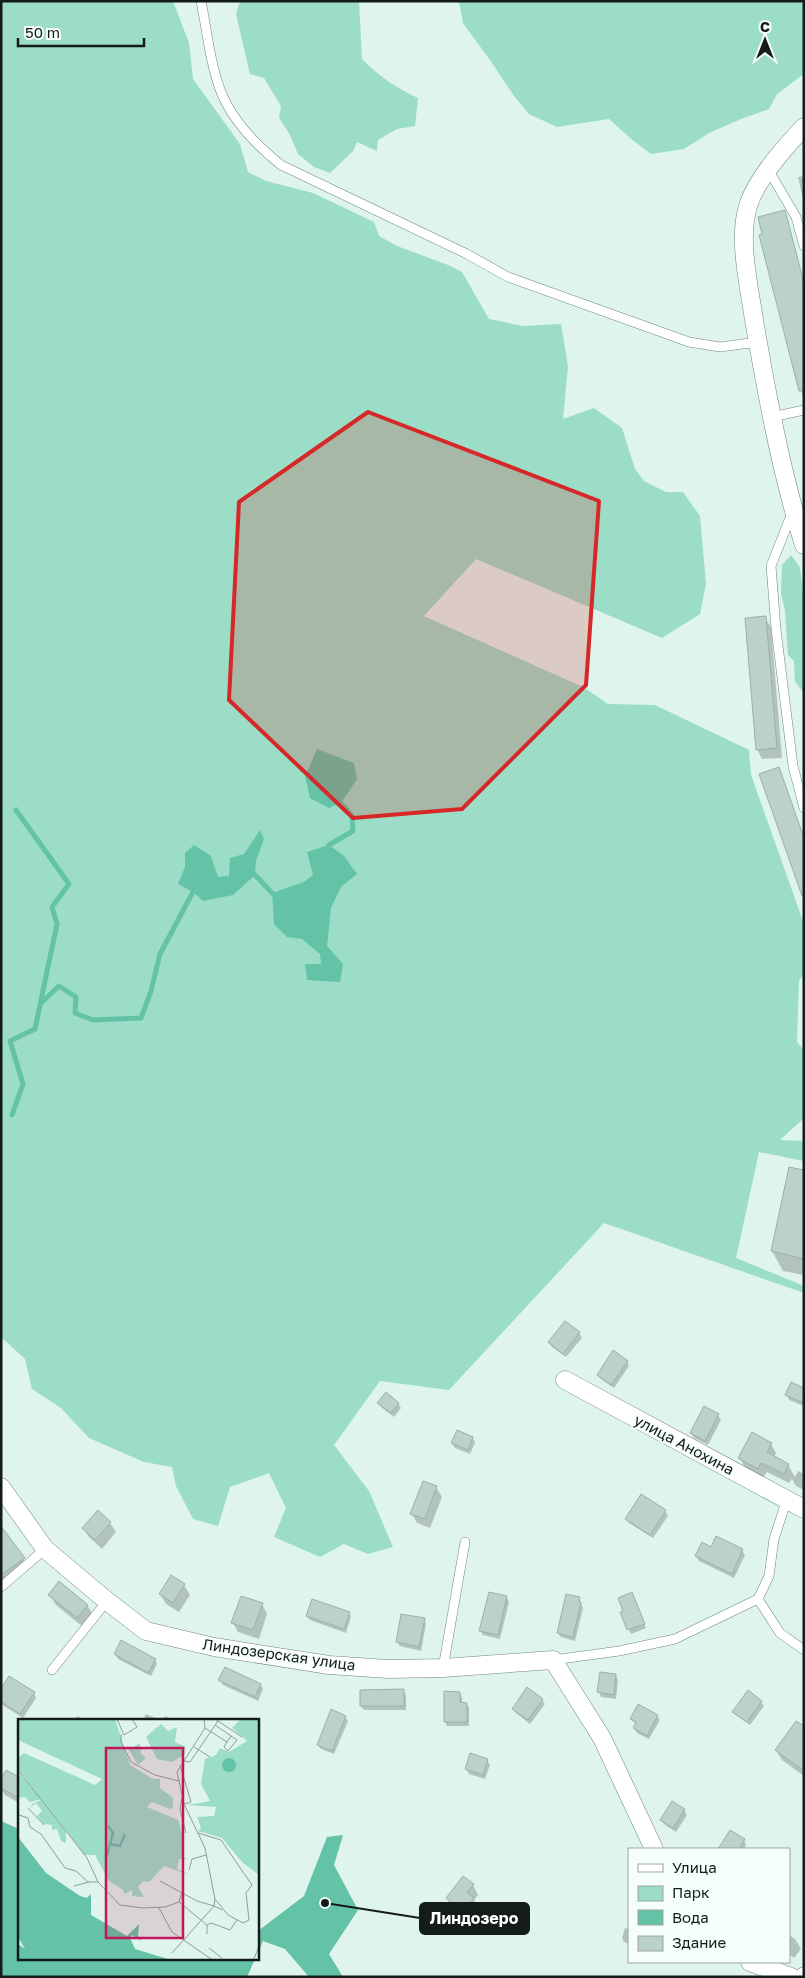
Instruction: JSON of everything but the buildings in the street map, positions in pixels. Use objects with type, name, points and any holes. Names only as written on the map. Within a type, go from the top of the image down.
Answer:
[{"type":"street","points":[[803,129],[769,171],[749,203],[745,223],[744,244],[758,342],[772,417],[793,511],[804,545]]},
{"type":"street","name":"улица Анохина","points":[[565,1380],[804,1509]]},
{"type":"street","name":"Линдозерская улица","points":[[1,1488],[45,1549],[146,1631],[214,1647],[329,1665],[388,1669],[443,1668],[553,1660]]},
{"type":"street","points":[[553,1660],[602,1738],[654,1848]]},
{"type":"street","points":[[753,1963],[791,1977]]},
{"type":"lane","points":[[201,1],[213,63],[221,92],[238,122],[259,148],[281,165],[467,254],[508,277],[689,342],[720,347],[758,342]]},
{"type":"lane","points":[[769,171],[796,217],[804,246]]},
{"type":"lane","points":[[772,417],[804,410]]},
{"type":"lane","points":[[793,511],[772,566],[776,629],[793,766],[804,808]]},
{"type":"lane","points":[[553,1660],[619,1651],[675,1639],[758,1599],[769,1576],[774,1539],[787,1499]]},
{"type":"lane","points":[[443,1668],[466,1542]]},
{"type":"lane","points":[[1,1587],[45,1549]]},
{"type":"lane","points":[[758,1599],[780,1633],[804,1650]]},
{"type":"lane","points":[[52,1670],[107,1601]]},
{"type":"highlighted area","points":[[368,412],[599,501],[586,685],[462,809],[353,818],[229,700],[239,502]]},
{"type":"green space","points":[[1,1],[173,1],[189,43],[193,79],[240,144],[248,172],[266,181],[313,193],[374,222],[379,236],[397,246],[462,272],[489,319],[523,326],[561,324],[568,366],[563,419],[594,408],[622,428],[635,469],[644,481],[666,492],[683,492],[700,516],[706,584],[700,614],[662,638],[476,559],[424,616],[583,687],[608,704],[655,705],[749,750],[751,775],[804,924],[804,975],[799,980],[797,1042],[804,1050],[804,1118],[780,1140],[804,1141],[804,1161],[759,1152],[736,1258],[804,1286],[804,1293],[604,1223],[449,1390],[380,1381],[334,1445],[369,1491],[393,1547],[368,1554],[344,1544],[320,1557],[274,1537],[286,1508],[269,1473],[230,1487],[218,1526],[193,1519],[176,1486],[172,1467],[144,1462],[89,1438],[61,1408],[32,1389],[25,1359],[1,1337]]},
{"type":"green space","points":[[240,1],[359,1],[362,59],[388,81],[418,98],[415,126],[397,129],[378,140],[377,151],[357,142],[353,151],[330,173],[314,167],[298,154],[290,135],[279,118],[281,106],[264,78],[250,74],[236,14]]},
{"type":"green space","points":[[459,1],[804,1],[804,74],[777,94],[769,109],[709,133],[684,149],[651,154],[609,119],[557,127],[529,114],[514,96],[463,23]]},
{"type":"green space","points":[[791,555],[800,567],[804,601],[804,693],[795,682],[794,661],[788,655],[785,610],[781,594],[782,565]]},
{"type":"water","points":[[317,749],[354,763],[357,779],[341,803],[329,808],[310,798],[305,776]]},
{"type":"water","points":[[260,830],[264,839],[256,861],[255,875],[233,895],[203,901],[193,892],[178,884],[185,867],[185,853],[194,845],[211,856],[218,877],[229,876],[230,858],[244,854]]},
{"type":"water","points":[[329,845],[344,856],[357,874],[341,887],[331,908],[327,946],[343,964],[340,982],[307,980],[305,964],[321,964],[320,954],[302,939],[287,937],[274,924],[272,893],[304,882],[313,875],[307,852]]},
{"type":"water","points":[[1,1821],[18,1829],[18,1960],[255,1960],[247,1977],[1,1977]]},
{"type":"water","points":[[343,1835],[334,1865],[358,1910],[329,1954],[343,1977],[309,1977],[285,1949],[263,1941],[259,1951],[259,1930],[304,1896],[327,1837]]},
{"type":"waterway","points":[[329,845],[353,831],[352,816],[341,803]]},
{"type":"waterway","points":[[12,1115],[23,1084],[10,1041],[35,1029],[57,924],[52,907],[69,884],[16,810]]},
{"type":"waterway","points":[[255,875],[272,893]]},
{"type":"waterway","points":[[41,1003],[59,986],[76,997],[75,1013],[93,1020],[141,1018],[151,991],[160,954],[193,892]]},
{"type":"place","name":"Линдозеро","points":[[325,1903]]}]
